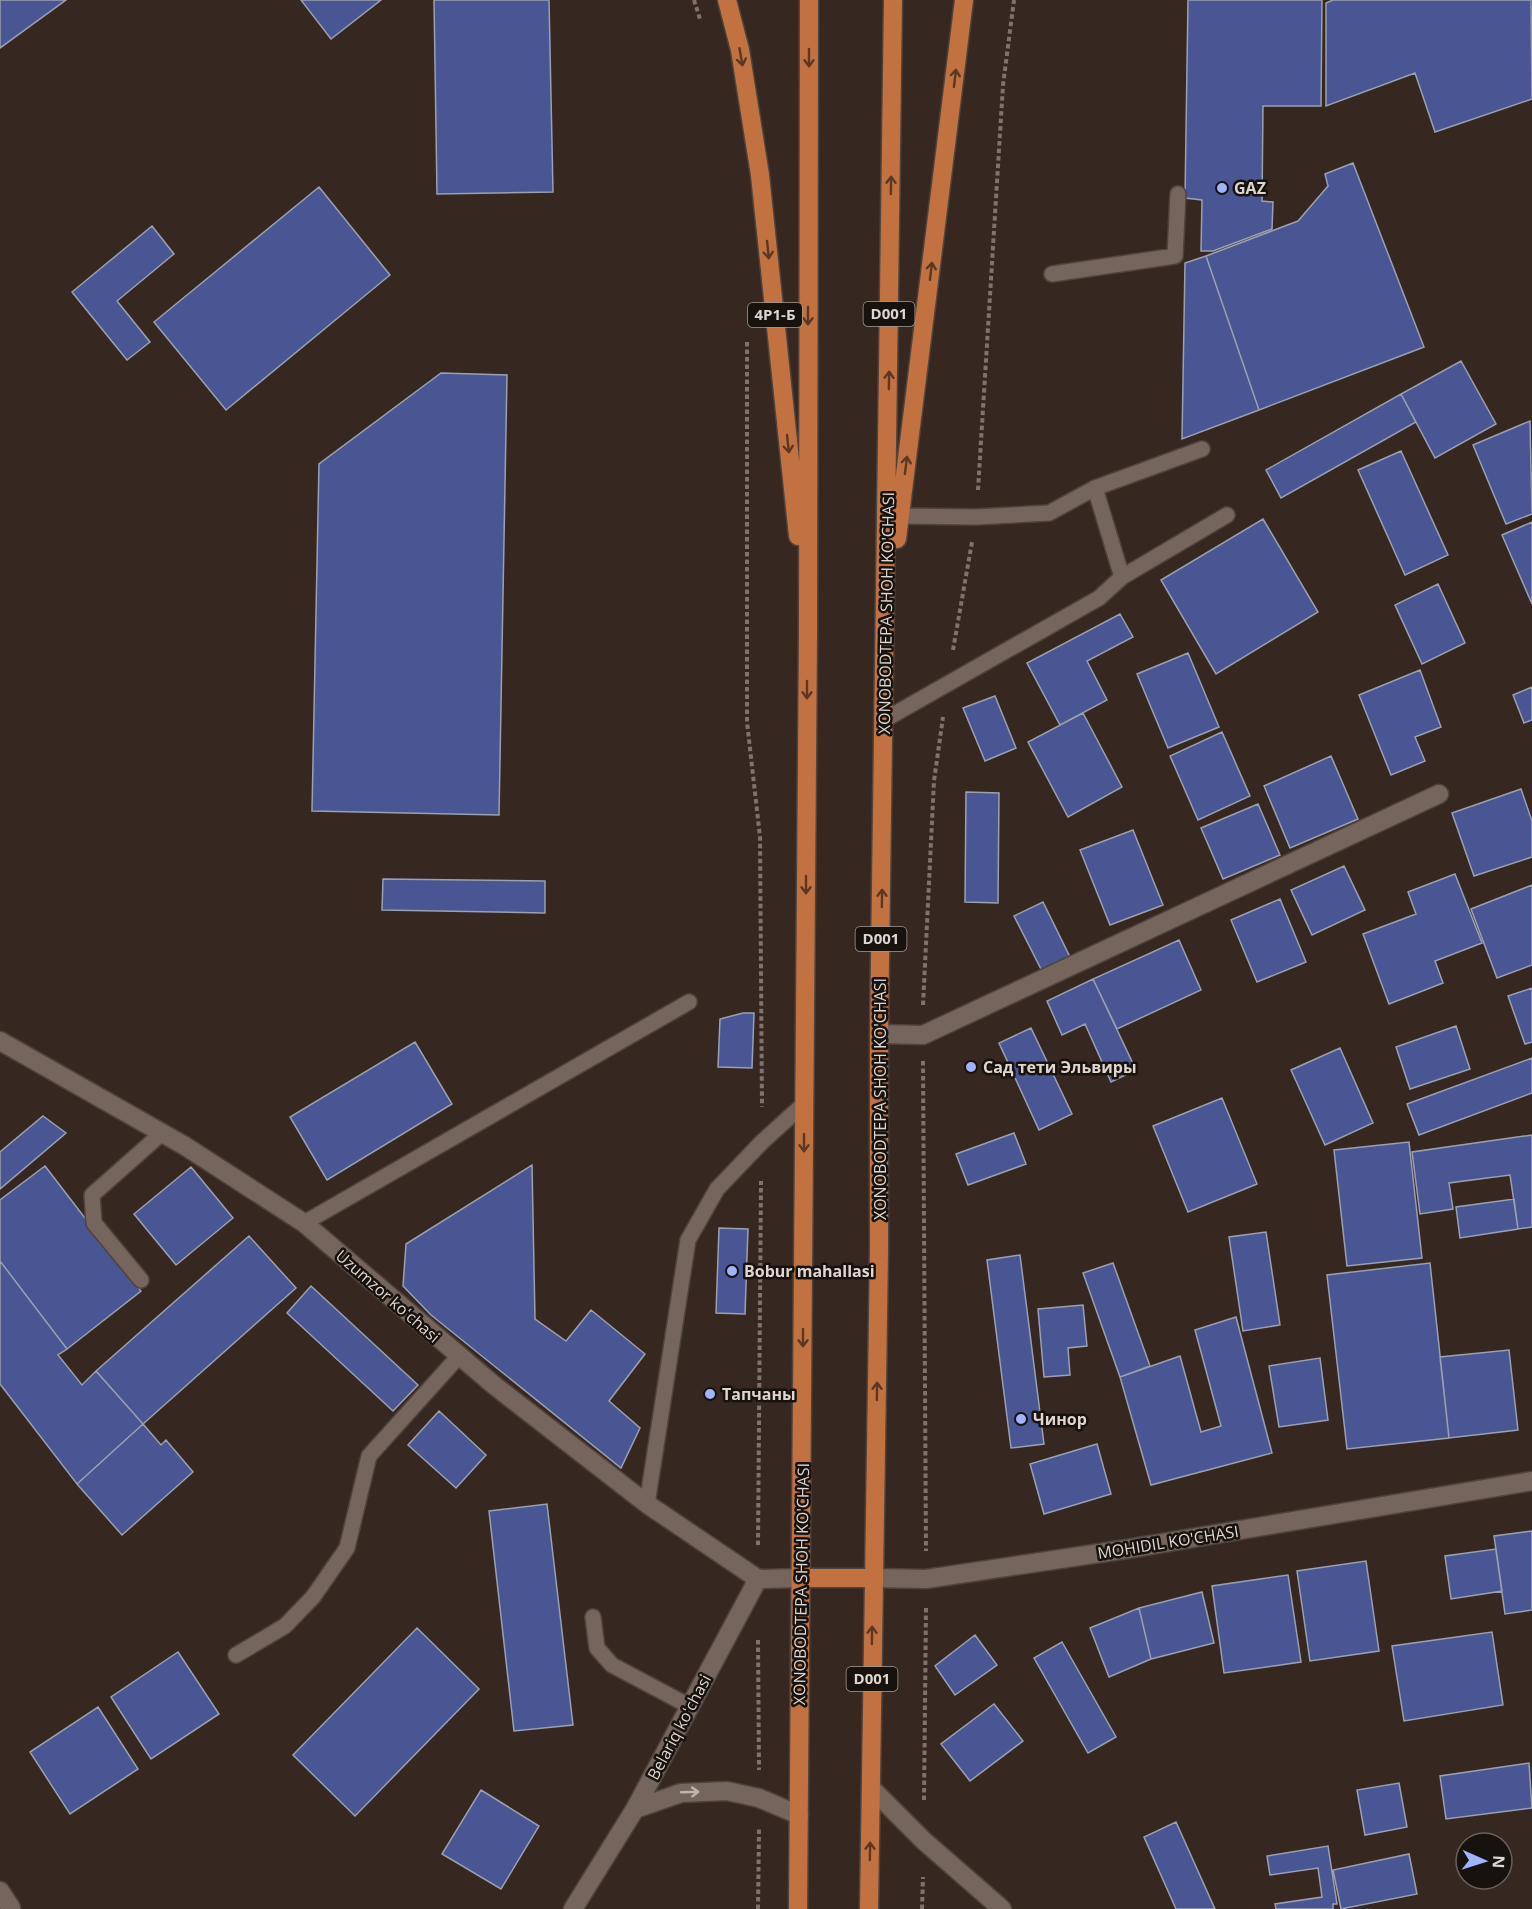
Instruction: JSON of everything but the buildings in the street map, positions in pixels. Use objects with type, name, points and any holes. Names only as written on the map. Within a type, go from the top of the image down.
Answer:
[{"type":"highway","name":"4Р1-Б","points":[[726,0],[740,50],[760,175],[808,632]]},
{"type":"highway","name":"XONOBODTEPA SHOH KO'CHASI","points":[[798,1909],[808,632],[809,0]]},
{"type":"highway","name":"XONOBODTEPA SHOH KO'CHASI","points":[[869,1909],[893,0]]},
{"type":"highway","points":[[886,627],[964,0]]},
{"type":"highway","name":"MOHIDIL KO'CHASI","points":[[801,1578],[873,1578]]},
{"type":"street","points":[[879,1034],[923,1035],[1439,794]]},
{"type":"street","name":"Uzumzor koʻchasi","points":[[0,1041],[162,1133],[304,1223],[459,1356],[647,1504],[758,1579]]},
{"type":"street","name":"MOHIDIL KO'CHASI","points":[[873,1578],[926,1579],[1127,1549],[1532,1481]]},
{"type":"street","points":[[758,1579],[801,1578]]},
{"type":"street","name":"Belariq koʻchasi","points":[[573,1909],[635,1809],[758,1579]]},
{"type":"street","points":[[871,1788],[924,1841],[1002,1909]]},
{"type":"street","points":[[635,1809],[681,1792],[727,1791],[759,1798],[799,1815]]},
{"type":"street","points":[[0,1891],[11,1908]]},
{"type":"lane","points":[[1052,274],[1175,256],[1178,194]]},
{"type":"lane","points":[[900,516],[976,518],[1049,513],[1095,488],[1202,448]]},
{"type":"lane","points":[[1095,488],[1122,577]]},
{"type":"lane","points":[[884,720],[1099,598],[1122,577],[1227,515]]},
{"type":"lane","points":[[304,1223],[689,1002]]},
{"type":"lane","points":[[647,1504],[688,1240],[717,1189],[762,1142],[805,1103]]},
{"type":"lane","points":[[141,1280],[94,1223],[92,1195],[162,1133]]},
{"type":"lane","points":[[236,1655],[285,1626],[313,1597],[346,1548],[369,1456],[459,1356]]},
{"type":"lane","points":[[593,1617],[597,1648],[612,1665],[691,1707]]},
{"type":"path","points":[[694,0],[702,23]]},
{"type":"path","points":[[922,1909],[926,1579],[923,1035],[934,781],[976,518],[1003,85],[1014,0]]},
{"type":"path","points":[[747,332],[747,722],[760,837],[762,1142],[758,1579]]},
{"type":"path","points":[[758,1638],[758,1909]]},
{"type":"place","name":"GAZ","points":[[1222,188]]},
{"type":"place","name":"Сад тети Эльвиры","points":[[971,1067]]},
{"type":"place","name":"Bobur mahallasi","points":[[732,1271]]},
{"type":"place","name":"Тапчаны","points":[[710,1394]]},
{"type":"place","name":"Чинор","points":[[1021,1419]]}]
